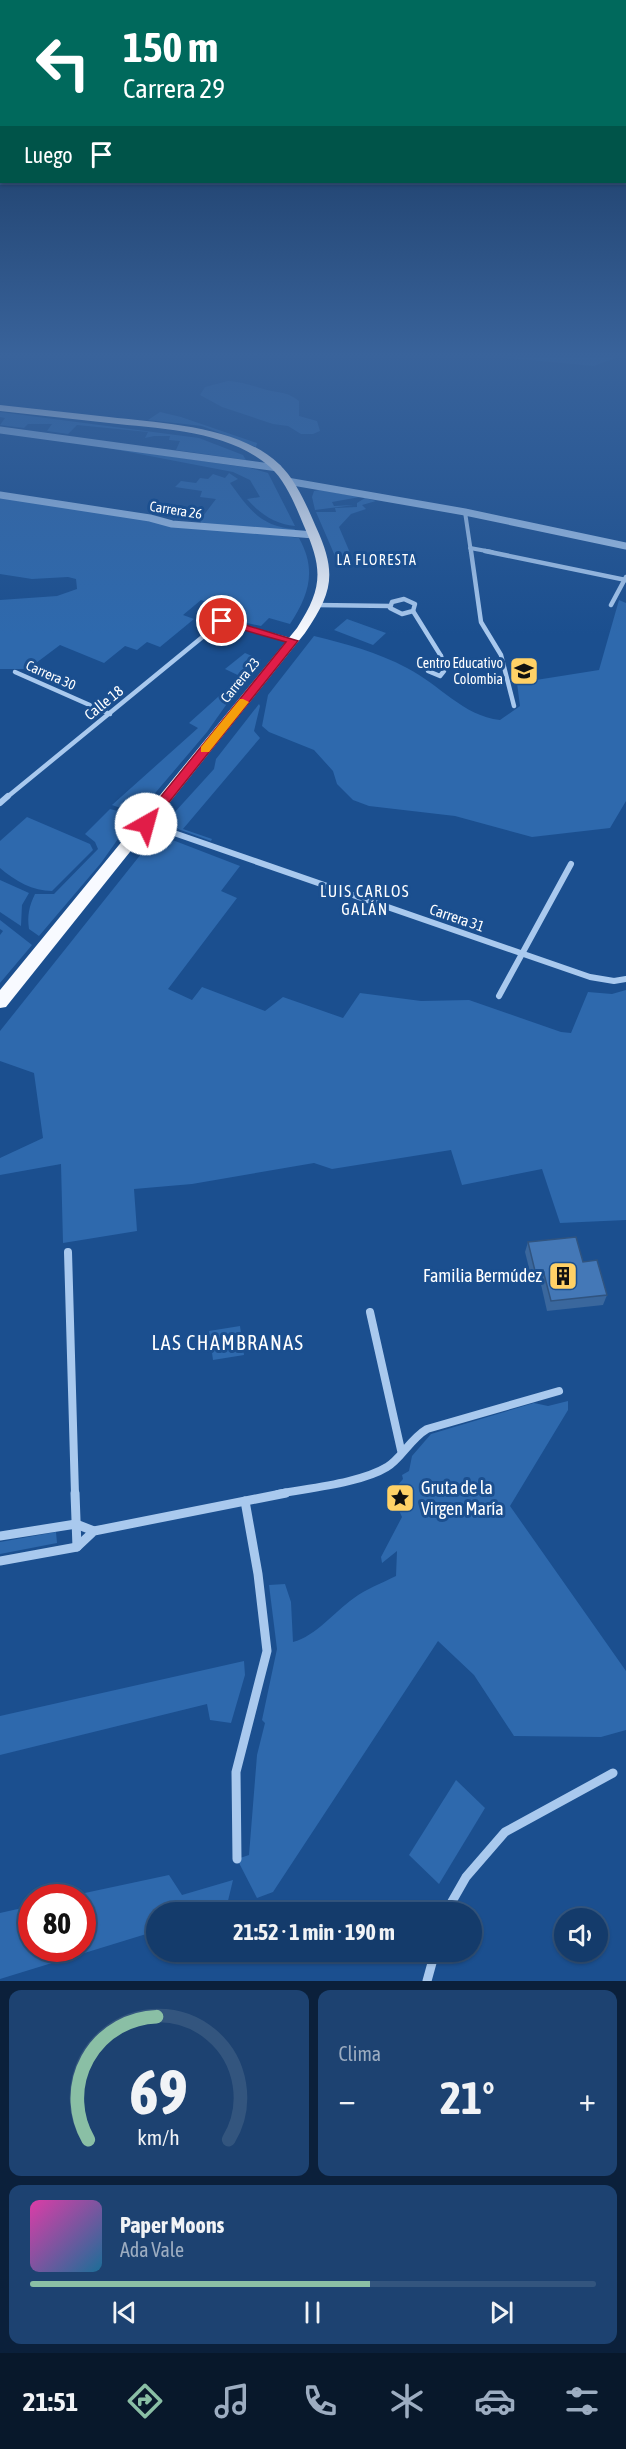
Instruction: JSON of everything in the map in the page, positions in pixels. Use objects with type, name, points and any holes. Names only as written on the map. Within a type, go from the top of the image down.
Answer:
[{"type":"highway","name":"Carrera 23","points":[[0,1002],[146,824],[292,641],[317,605],[323,588],[325,570],[314,535],[278,468],[248,449]]},
{"type":"street","points":[[142,449],[278,468]]},
{"type":"street","points":[[287,481],[465,512],[626,546]]},
{"type":"street","name":"Carrera 26","points":[[0,495],[150,518],[172,524],[314,535]]},
{"type":"street","points":[[465,512],[481,622],[501,655],[514,706]]},
{"type":"street","points":[[470,548],[625,579],[611,605]]},
{"type":"street","points":[[317,605],[390,606],[397,600],[407,600],[415,604],[414,611],[441,656],[444,672],[440,676],[433,675],[428,671],[428,665],[441,656]]},
{"type":"street","points":[[390,606],[398,613],[414,611]]},
{"type":"street","name":"Calle 18","points":[[0,803],[222,621],[292,641]]},
{"type":"street","name":"Carrera 30","points":[[15,672],[110,714]]},
{"type":"street","name":"Carrera 31","points":[[146,824],[590,977],[614,981],[626,979]]},
{"type":"street","points":[[499,996],[571,864]]},
{"type":"street","points":[[68,1252],[77,1547]]},
{"type":"street","points":[[370,1312],[401,1450]]},
{"type":"street","points":[[0,1562],[77,1547],[94,1531],[354,1479],[388,1467],[414,1437],[427,1429],[559,1391]]},
{"type":"street","points":[[237,1859],[236,1772],[267,1651],[258,1574],[245,1501]]},
{"type":"street","points":[[0,1536],[76,1524],[94,1531]]},
{"type":"street","points":[[452,1902],[466,1877],[505,1832],[614,1773]]},
{"type":"street","points":[[427,1981],[432,1962]]},
{"type":"shaded area","points":[[115,449],[250,468],[268,473],[295,526],[274,521],[257,509],[247,499],[260,497],[250,480],[233,472]]},
{"type":"shaded area","points":[[229,449],[243,455],[246,460],[176,450]]},
{"type":"shaded area","points":[[229,473],[238,479],[230,483],[257,515],[273,525],[295,529],[294,532],[202,525],[200,520],[216,499],[200,497],[202,491],[175,487],[181,481],[196,483],[200,478],[208,479],[213,474],[225,478]]},
{"type":"shaded area","points":[[314,491],[360,497],[332,502],[334,506],[354,505],[315,510],[312,497]]},
{"type":"shaded area","points":[[0,498],[299,538],[308,561],[306,592],[290,624],[269,618],[261,626],[228,619],[230,611],[201,600],[183,615],[194,619],[160,647],[147,642],[137,650],[125,646],[104,663],[60,645],[28,669],[0,669],[0,600],[57,596],[77,589],[76,579],[68,577],[32,579],[0,574]]},
{"type":"shaded area","points":[[365,498],[376,501],[362,505],[366,509],[351,514],[339,527],[351,555],[335,556],[316,512],[336,512],[335,508],[357,507],[357,503]]},
{"type":"shaded area","points":[[619,600],[626,603],[626,801],[610,828],[532,837],[455,816],[369,806],[353,800],[337,784],[333,771],[314,750],[269,732],[262,726],[268,695],[314,636],[362,649],[396,662],[463,706],[500,720],[520,706],[517,683],[599,670]]},
{"type":"shaded area","points":[[347,619],[386,633],[373,645],[334,630]]},
{"type":"shaded area","points":[[245,653],[261,660],[246,679],[225,669]]},
{"type":"shaded area","points":[[238,679],[243,681],[207,732],[128,825],[126,824],[128,814],[126,810],[112,805],[198,728],[189,723]]},
{"type":"shaded area","points":[[259,704],[254,731],[260,738],[183,829],[212,839],[211,841],[164,824],[214,769],[216,759]]},
{"type":"shaded area","points":[[110,809],[122,812],[124,819],[121,826],[125,829],[101,863],[39,936],[29,929],[28,924],[29,911],[35,894],[54,894],[98,849],[95,842],[85,834]]},
{"type":"shaded area","points":[[27,817],[90,844],[93,850],[52,891],[24,884],[0,868],[0,841]]},
{"type":"shaded area","points":[[157,834],[240,866],[221,891],[237,898],[168,989],[192,1000],[202,987],[265,1011],[283,997],[343,1018],[360,993],[421,1001],[469,1000],[561,1032],[571,1033],[588,992],[612,994],[626,990],[626,1220],[560,1223],[542,1169],[462,1185],[451,1150],[332,1169],[314,1163],[192,1184],[134,1189],[137,1231],[63,1243],[61,1164],[0,1175],[0,1158],[43,1138],[34,1073],[0,1061],[0,1031]]},
{"type":"shaded area","points":[[0,880],[29,893],[22,905],[21,926],[0,912]]},
{"type":"shaded area","points":[[0,920],[32,945],[0,983],[0,935],[3,931],[0,929]]},
{"type":"shaded area","points":[[240,1326],[244,1355],[213,1360],[209,1331]]},
{"type":"shaded area","points":[[568,1401],[568,1410],[510,1506],[626,1671],[626,1730],[601,1737],[514,1736],[474,1675],[438,1641],[273,1892],[257,1898],[237,1859],[249,1855],[257,1755],[265,1723],[262,1720],[277,1649],[269,1585],[285,1584],[291,1602],[293,1642],[309,1635],[359,1595],[396,1576],[397,1551],[382,1563],[381,1557],[402,1517],[391,1493],[403,1479],[402,1475],[409,1471],[412,1456],[431,1434],[534,1403],[548,1406]]},
{"type":"shaded area","points":[[56,1532],[57,1543],[0,1554],[0,1542]]},
{"type":"shaded area","points":[[244,1661],[245,1675],[231,1723],[210,1720],[207,1704],[0,1755],[0,1716]]},
{"type":"shaded area","points":[[456,1780],[485,1808],[439,1884],[409,1855]]},
{"type":"shaded area","points":[[169,1875],[182,1895],[233,1880],[228,1902],[146,1902],[146,1934],[96,1949],[96,1891]]},
{"type":"shaded area","points":[[18,1909],[18,1962],[55,1962],[0,1979],[0,1913]]},
{"type":"building","name":"Familia Bermúdez","points":[[576,1237],[583,1262],[597,1260],[607,1295],[551,1301],[543,1270],[535,1271],[528,1242]]},
{"type":"slow traffic","points":[[205,749],[243,702]]},
{"type":"place","name":"Centro Educativo Colombia","points":[[524,671]]},
{"type":"place","name":"Familia Bermúdez","points":[[563,1276]]},
{"type":"place","name":"Gruta de la Virgen María","points":[[400,1498]]},
{"type":"district","name":"LA FLORESTA","points":[[377,560]]},
{"type":"district","name":"LUIS CARLOS GALÁN","points":[[365,900]]},
{"type":"district","name":"LAS CHAMBRANAS","points":[[228,1343]]},
{"type":"route","points":[[146,824],[292,641],[222,621]]}]
